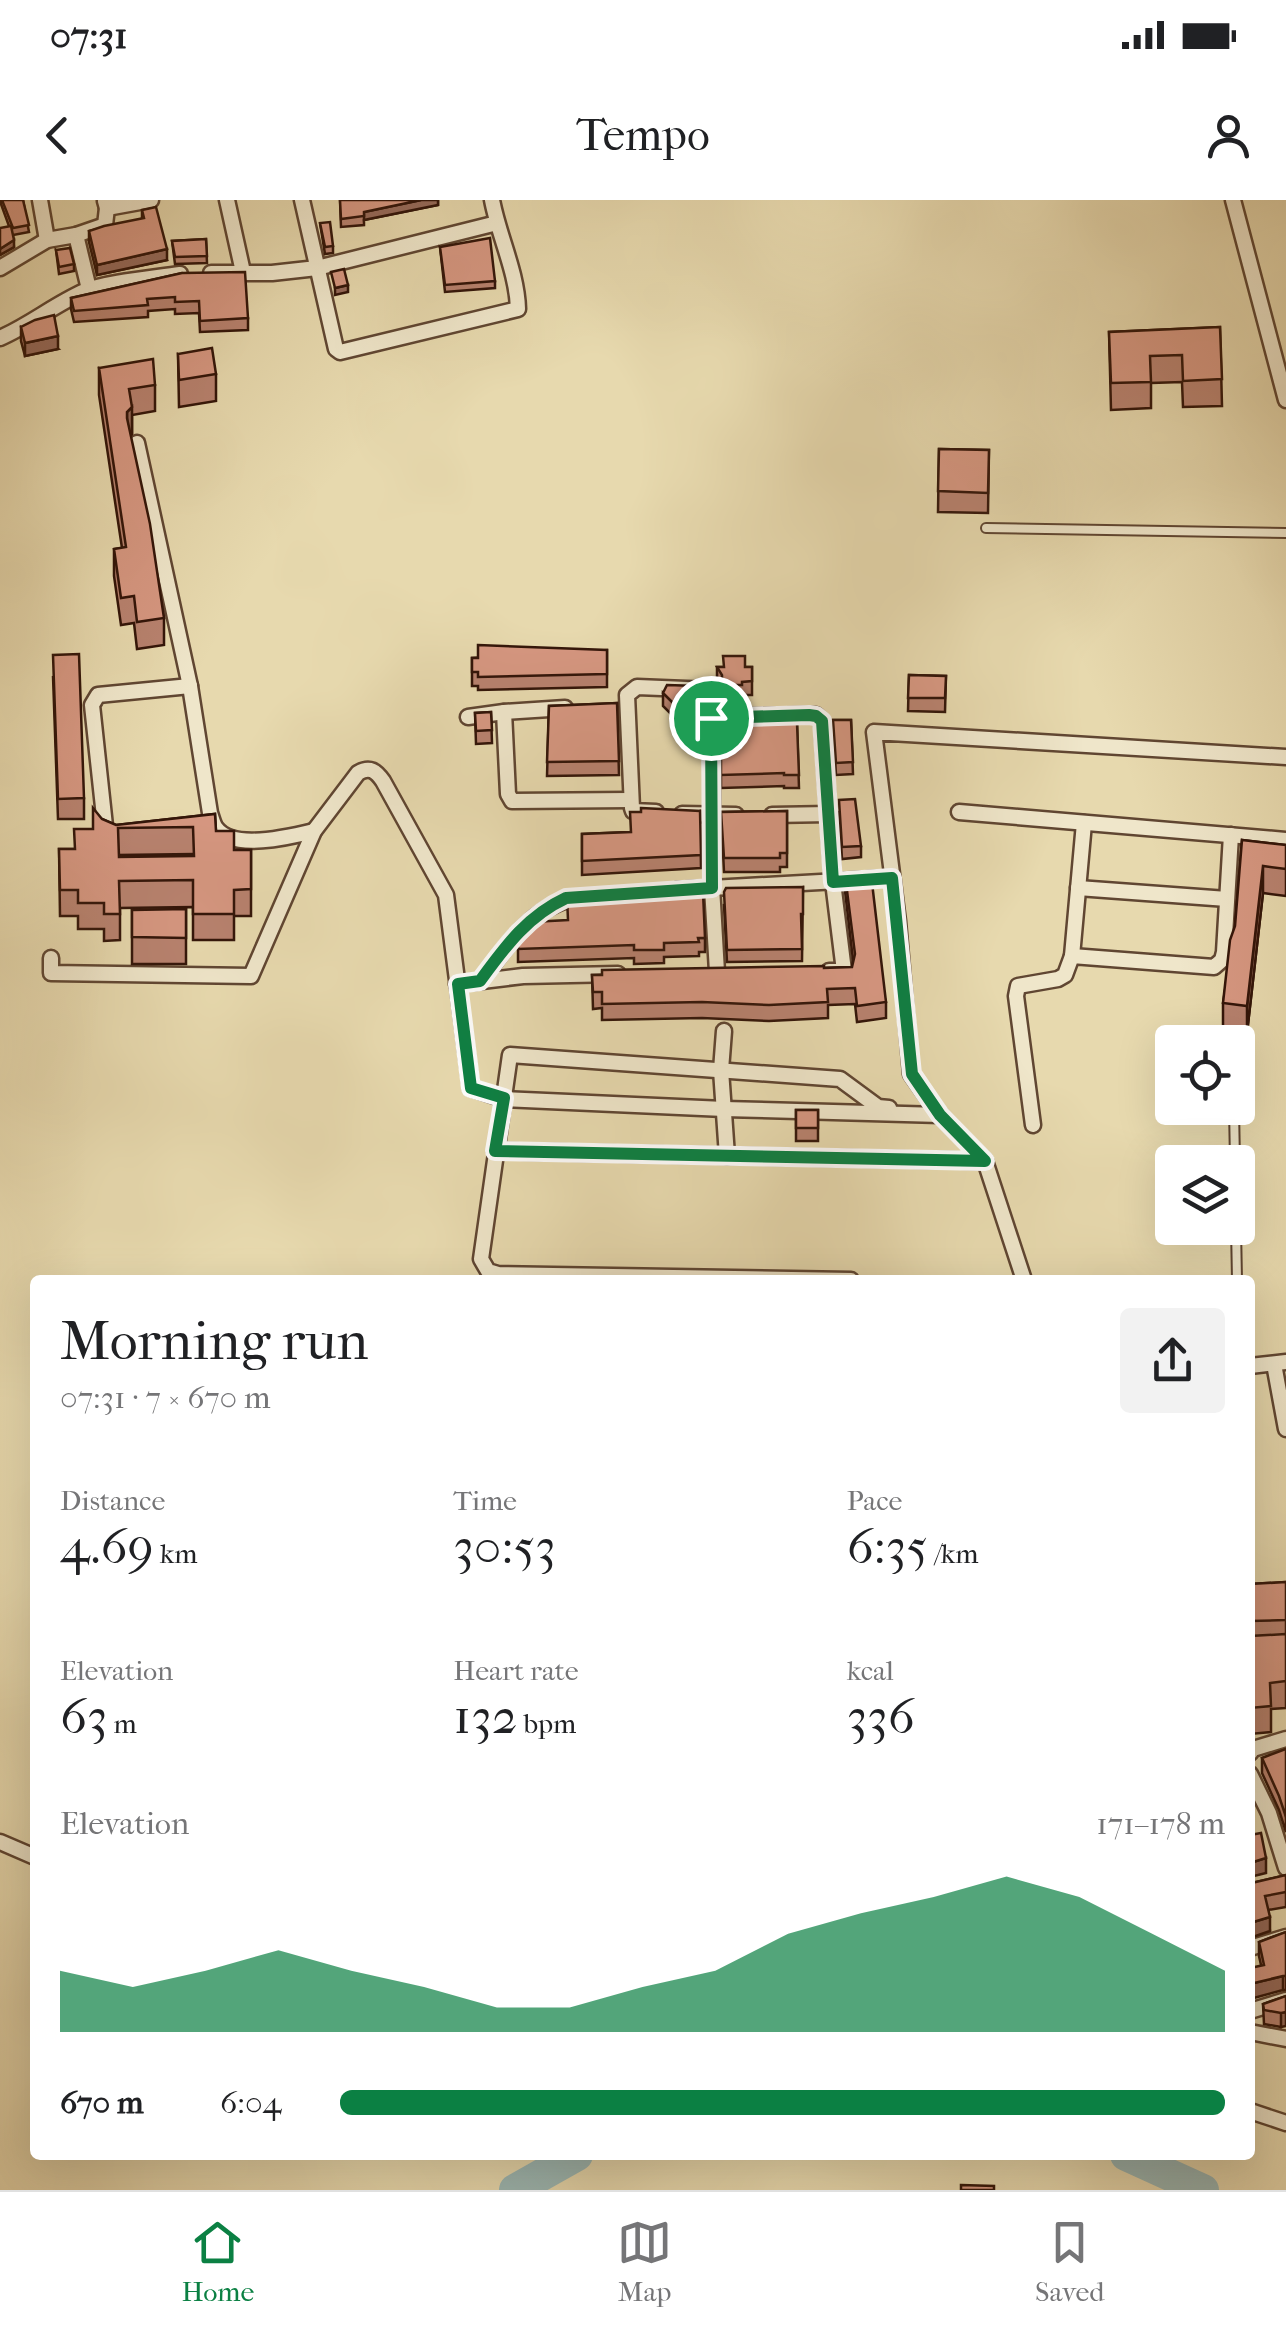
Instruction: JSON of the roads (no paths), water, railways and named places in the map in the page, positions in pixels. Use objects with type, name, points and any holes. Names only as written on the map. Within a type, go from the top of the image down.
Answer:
[{"type":"street","points":[[40,200],[47,240]]},
{"type":"street","points":[[0,268],[47,240],[105,225],[106,204],[151,200]]},
{"type":"street","points":[[227,200],[243,272]]},
{"type":"street","points":[[305,201],[317,268],[336,349],[340,352],[518,309],[516,285],[492,200]]},
{"type":"street","points":[[1232,200],[1286,400]]},
{"type":"street","points":[[0,338],[90,289],[181,274],[272,273],[317,268],[496,223]]},
{"type":"street","points":[[76,235],[90,289]]},
{"type":"street","points":[[137,443],[190,686],[210,812],[217,830]]},
{"type":"street","points":[[116,841],[104,831],[94,700],[98,695],[190,686]]},
{"type":"street","points":[[717,972],[712,888],[711,815],[711,718],[710,690],[637,687],[627,695],[630,800],[634,811],[711,815],[829,814]]},
{"type":"street","points":[[608,706],[626,705]]},
{"type":"street","points":[[468,718],[573,708]]},
{"type":"street","points":[[504,712],[508,794],[512,802],[630,800]]},
{"type":"street","points":[[711,718],[816,716],[822,721],[833,882],[844,971],[808,971]]},
{"type":"street","points":[[1022,1275],[985,1161],[940,1115],[912,1074],[874,732],[1286,757]]},
{"type":"street","points":[[51,958],[51,973],[251,976],[314,832],[358,773],[377,772],[446,895],[471,1088],[504,1098],[940,1115]]},
{"type":"street","points":[[959,812],[1286,840]]},
{"type":"street","points":[[1033,1125],[1016,996],[1018,986],[1065,975],[1072,956],[1084,823]]},
{"type":"street","points":[[200,832],[217,830],[235,840],[314,832]]},
{"type":"street","points":[[1072,956],[1214,967],[1224,952],[1231,836]]},
{"type":"street","points":[[657,892],[892,878]]},
{"type":"street","points":[[1078,888],[1227,899]]},
{"type":"street","points":[[480,981],[531,919],[566,898],[602,896]]},
{"type":"street","points":[[698,972],[735,972]]},
{"type":"street","points":[[458,984],[523,976],[639,974]]},
{"type":"street","points":[[724,1031],[727,1156]]},
{"type":"street","points":[[494,1275],[481,1259],[510,1055],[840,1079],[878,1107],[940,1115]]},
{"type":"street","points":[[495,1151],[985,1161]]},
{"type":"street","points":[[1255,1366],[1280,1363],[1286,1429]]},
{"type":"street","points":[[1255,1748],[1286,1739]]},
{"type":"street","points":[[1255,1784],[1286,1866]]},
{"type":"street","points":[[1269,1813],[1286,1806]]},
{"type":"street","points":[[0,1842],[30,1855]]},
{"type":"street","points":[[1255,1946],[1286,1937]]},
{"type":"street","points":[[1255,2009],[1286,2000]]},
{"type":"street","points":[[1255,2033],[1286,2039]]},
{"type":"street","points":[[1255,2113],[1286,2123]]},
{"type":"lane","points":[[986,528],[1286,533]]},
{"type":"lane","points":[[1236,1245],[1236,1275]]},
{"type":"waterway","points":[[515,2190],[568,2160]]},
{"type":"waterway","points":[[1137,2160],[1203,2190]]}]
